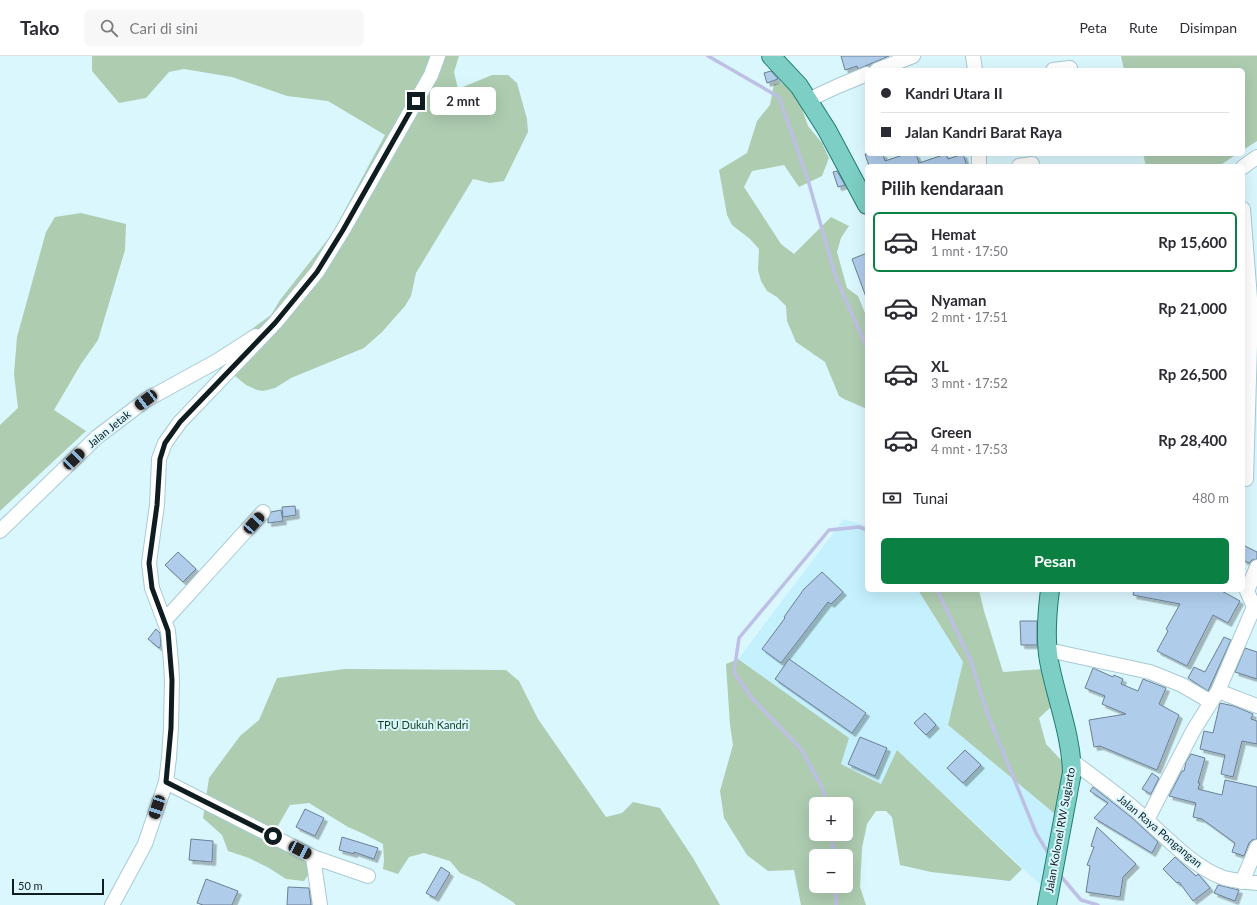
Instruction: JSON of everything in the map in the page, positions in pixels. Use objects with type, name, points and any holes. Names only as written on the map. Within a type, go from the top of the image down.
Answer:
[{"type":"main road","points":[[771,56],[800,86],[827,130],[865,202]]},
{"type":"main road","name":"Jalan Kolonel RW Sugiarto","points":[[1047,905],[1072,772],[1071,753],[1049,660],[1048,609],[1050,592]]},
{"type":"street","points":[[112,905],[145,844],[166,782],[171,728],[172,680],[168,631],[152,588],[149,563],[157,505],[160,459],[165,443],[180,422],[275,323],[317,272],[431,75],[438,56]]},
{"type":"street","points":[[882,68],[913,56]]},
{"type":"street","points":[[973,56],[975,68]]},
{"type":"street","points":[[808,100],[865,75]]},
{"type":"street","points":[[1245,166],[1257,157]]},
{"type":"street","points":[[1245,240],[1254,310],[1249,479]]},
{"type":"street","name":"Jalan Jetak","points":[[0,531],[97,437],[140,405],[217,361],[275,323]]},
{"type":"street","points":[[165,620],[263,512]]},
{"type":"street","points":[[1147,820],[1193,731],[1215,696],[1254,607],[1247,591],[1257,567]]},
{"type":"street","points":[[1048,650],[1150,672],[1215,696],[1257,706]]},
{"type":"street","name":"Jalan Raya Pongangan","points":[[1072,761],[1102,782],[1179,849],[1203,867],[1223,878],[1257,883]]},
{"type":"street","points":[[166,782],[314,860],[368,876]]},
{"type":"street","points":[[1242,882],[1257,847]]},
{"type":"street","points":[[314,860],[320,905]]},
{"type":"shaded area","points":[[844,519],[865,525],[865,592],[919,592],[963,663],[948,725],[1061,819],[1045,889],[897,750],[882,784],[841,764],[849,738],[738,659]]},
{"type":"green space","points":[[92,56],[459,56],[454,72],[458,89],[492,75],[508,75],[517,83],[527,119],[528,132],[504,181],[490,183],[473,179],[416,273],[411,296],[405,306],[382,332],[364,348],[291,378],[275,388],[263,391],[257,390],[246,385],[235,376],[237,356],[232,342],[271,315],[280,300],[332,234],[385,135],[328,101],[287,96],[232,77],[184,69],[169,72],[146,98],[119,103],[92,71]]},
{"type":"green space","points":[[1121,56],[1257,56],[1257,141],[1245,149],[1245,68],[1124,68]]},
{"type":"green space","points":[[786,83],[800,103],[808,126],[822,143],[829,158],[822,176],[799,187],[784,165],[752,171],[744,187],[781,244],[794,254],[831,217],[849,226],[841,238],[837,252],[847,288],[858,296],[865,313],[865,408],[839,396],[825,362],[796,342],[787,321],[786,306],[777,297],[767,291],[761,281],[758,270],[759,249],[750,239],[732,225],[727,215],[719,170],[747,153],[757,121],[770,105],[774,84]]},
{"type":"green space","points":[[1144,156],[1234,156],[1222,164],[1146,164]]},
{"type":"green space","points":[[81,213],[126,224],[125,250],[98,340],[81,364],[54,410],[86,431],[0,511],[0,425],[18,408],[14,374],[17,337],[46,232],[55,217]]},
{"type":"green space","points":[[919,592],[979,592],[1003,672],[1043,669],[1052,706],[1039,718],[1046,744],[1063,762],[1061,819],[948,725],[963,662]]},
{"type":"green space","points":[[738,659],[849,738],[841,764],[881,784],[897,750],[1022,869],[1010,881],[931,872],[900,865],[892,817],[886,811],[876,811],[867,824],[862,848],[860,887],[866,905],[801,905],[794,870],[768,871],[747,855],[724,818],[720,791],[733,745],[730,725],[726,664]]},
{"type":"green space","name":"TPU Dukuh Kandri","points":[[344,669],[506,670],[519,681],[538,719],[606,817],[622,813],[633,802],[660,808],[693,858],[720,905],[516,905],[480,882],[460,873],[450,861],[424,853],[409,857],[398,874],[383,869],[383,844],[348,827],[309,803],[290,805],[276,829],[303,844],[311,871],[304,881],[286,879],[249,858],[228,851],[222,835],[203,818],[209,778],[240,736],[259,720],[277,678]]},
{"type":"building","points":[[841,56],[889,56],[858,69],[857,66],[845,70]]},
{"type":"building","points":[[771,71],[778,79],[767,83],[764,73]]},
{"type":"building","points":[[866,156],[884,156],[885,161],[900,156],[917,156],[919,163],[940,156],[947,156],[948,159],[957,156],[964,156],[966,164],[868,164]]},
{"type":"building","points":[[837,171],[845,185],[838,187],[833,172]]},
{"type":"building","points":[[865,254],[865,294],[852,259]]},
{"type":"building","points":[[295,506],[296,515],[283,517],[282,507]]},
{"type":"building","points":[[281,510],[283,521],[268,523],[271,512]]},
{"type":"building","points":[[1245,546],[1257,552],[1257,559],[1252,560],[1249,563],[1245,561]]},
{"type":"building","points":[[178,552],[196,569],[183,582],[165,565]]},
{"type":"building","points":[[822,572],[843,592],[831,604],[828,602],[781,663],[762,649],[804,589]]},
{"type":"building","points":[[1134,592],[1224,592],[1240,601],[1228,623],[1213,615],[1187,666],[1157,651],[1168,631],[1166,629],[1180,604],[1133,595]]},
{"type":"building","points":[[1020,621],[1037,621],[1037,645],[1021,645]]},
{"type":"building","points":[[156,629],[160,633],[161,645],[159,648],[148,639]]},
{"type":"building","points":[[1224,637],[1231,640],[1208,691],[1188,678],[1194,667],[1205,672]]},
{"type":"building","points":[[1245,648],[1257,652],[1257,679],[1235,672]]},
{"type":"building","points":[[789,659],[866,713],[852,733],[775,679]]},
{"type":"building","points":[[1093,668],[1113,677],[1114,675],[1123,679],[1121,684],[1138,691],[1143,679],[1166,688],[1159,704],[1179,715],[1157,770],[1100,746],[1094,747],[1089,720],[1126,714],[1102,704],[1105,696],[1085,688]]},
{"type":"building","points":[[1220,703],[1234,706],[1253,714],[1251,719],[1257,721],[1257,744],[1242,741],[1233,777],[1221,774],[1225,755],[1200,749],[1204,731],[1213,733]]},
{"type":"building","points":[[925,713],[936,725],[926,735],[914,723]]},
{"type":"building","points":[[860,737],[887,748],[875,776],[848,764]]},
{"type":"building","points":[[965,750],[981,765],[963,783],[947,768]]},
{"type":"building","points":[[1191,754],[1205,758],[1198,783],[1200,783],[1198,789],[1222,795],[1225,780],[1257,787],[1257,839],[1252,840],[1249,843],[1244,856],[1232,852],[1235,843],[1202,819],[1193,817],[1196,803],[1169,796],[1182,771],[1184,771],[1186,762]]},
{"type":"building","points":[[1152,773],[1159,778],[1151,794],[1142,789]]},
{"type":"building","points":[[1093,787],[1131,817],[1158,842],[1152,853],[1094,818],[1108,803],[1090,791]]},
{"type":"building","points":[[305,809],[324,818],[315,836],[296,827]]},
{"type":"building","points":[[1097,827],[1136,864],[1123,877],[1120,897],[1086,892],[1090,866],[1087,865],[1094,847],[1091,846]]},
{"type":"building","points":[[342,837],[378,848],[374,859],[354,852],[354,854],[339,850]]},
{"type":"building","points":[[191,839],[213,841],[212,862],[189,860]]},
{"type":"building","points":[[1175,857],[1196,876],[1198,874],[1210,888],[1193,901],[1179,882],[1177,883],[1163,869]]},
{"type":"building","points":[[441,867],[450,873],[435,898],[426,893]]},
{"type":"building","points":[[206,879],[238,891],[232,905],[203,905],[197,903]]},
{"type":"building","points":[[1218,885],[1239,890],[1235,901],[1214,893]]},
{"type":"building","points":[[288,887],[309,888],[311,905],[287,905]]},
{"type":"waterway","points":[[708,56],[779,97],[808,180],[836,278],[865,343]]},
{"type":"waterway","points":[[825,797],[823,789],[801,749],[751,697],[734,672],[739,638],[829,530],[859,527],[865,529]]},
{"type":"waterway","points":[[938,592],[971,661],[986,710],[1036,833],[1050,856]]},
{"type":"waterway","points":[[832,841],[833,849]]},
{"type":"waterway","points":[[1059,874],[1081,900],[1098,905]]},
{"type":"waterway","points":[[836,893],[836,905]]},
{"type":"route","points":[[273,836],[166,782],[171,728],[171,662],[168,631],[152,588],[149,563],[157,505],[160,459],[165,443],[180,422],[254,346],[317,272],[343,230],[416,101]]}]
